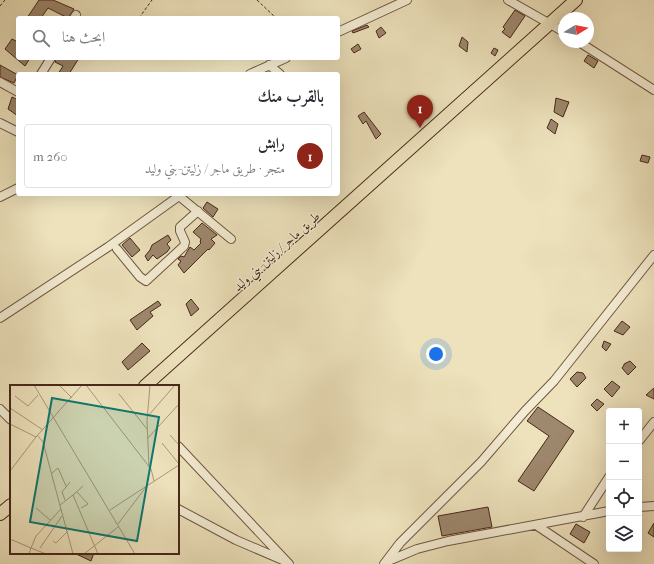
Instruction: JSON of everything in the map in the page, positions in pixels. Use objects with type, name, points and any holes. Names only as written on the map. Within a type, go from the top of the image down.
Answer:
[{"type":"highway","name":"طريق ماجر / زليتن-بني وليد","points":[[146,385],[576,0]]},
{"type":"highway","points":[[0,514],[10,506]]},
{"type":"street","points":[[340,31],[407,0]]},
{"type":"street","points":[[508,0],[558,29]]},
{"type":"street","points":[[588,48],[654,90]]},
{"type":"street","points":[[42,72],[50,60]]},
{"type":"street","points":[[254,72],[281,60]]},
{"type":"street","points":[[269,65],[278,72]]},
{"type":"street","points":[[0,82],[16,91]]},
{"type":"street","points":[[0,123],[16,131]]},
{"type":"street","points":[[0,197],[16,189]]},
{"type":"street","points":[[0,318],[108,247],[177,196]]},
{"type":"street","points":[[179,196],[231,239]]},
{"type":"street","points":[[117,249],[140,277],[146,281],[184,246],[185,240],[180,231],[180,227],[198,211]]},
{"type":"street","points":[[385,563],[400,543],[481,462],[525,411],[554,381],[654,256]]},
{"type":"street","points":[[0,410],[10,419]]},
{"type":"street","points":[[642,436],[654,422]]},
{"type":"street","points":[[179,447],[288,563]]},
{"type":"street","points":[[583,517],[607,480]]},
{"type":"street","points":[[647,506],[654,511]]},
{"type":"street","points":[[179,510],[236,540],[288,563]]},
{"type":"street","points":[[385,563],[417,549],[448,541],[606,512]]},
{"type":"street","points":[[536,525],[594,564]]},
{"type":"path","points":[[0,6],[5,0]]},
{"type":"path","points":[[140,16],[152,0]]},
{"type":"path","points":[[257,0],[274,16]]},
{"type":"building","points":[[39,0],[53,0],[74,9],[69,16],[64,16],[48,8],[42,16],[28,16]]},
{"type":"building","points":[[515,10],[525,16],[510,38],[502,32],[505,29],[503,27]]},
{"type":"building","points":[[367,25],[369,27],[353,33],[352,31]]},
{"type":"building","points":[[381,27],[386,33],[379,38],[376,31]]},
{"type":"building","points":[[462,37],[468,42],[467,52],[459,46]]},
{"type":"building","points":[[12,39],[16,41],[16,58],[5,49]]},
{"type":"building","points":[[358,44],[361,49],[354,53],[351,49]]},
{"type":"building","points":[[494,48],[498,50],[495,56],[491,53]]},
{"type":"building","points":[[588,55],[598,61],[594,68],[584,61]]},
{"type":"building","points":[[18,60],[29,60],[25,66]]},
{"type":"building","points":[[56,60],[78,60],[70,72],[59,72],[63,66],[55,62]]},
{"type":"building","points":[[0,65],[16,74],[14,83],[0,77]]},
{"type":"building","points":[[12,97],[16,99],[16,115],[8,109]]},
{"type":"building","points":[[556,98],[569,102],[563,117],[554,112]]},
{"type":"building","points":[[364,112],[381,134],[376,139],[366,121],[363,124],[358,116]]},
{"type":"building","points":[[551,119],[558,124],[555,134],[547,128]]},
{"type":"building","points":[[642,155],[650,157],[648,163],[640,161]]},
{"type":"building","points":[[207,202],[218,209],[213,217],[203,208]]},
{"type":"building","points":[[202,223],[217,235],[211,239],[215,243],[184,273],[178,265],[181,261],[178,259],[181,256],[184,257],[190,247],[194,250],[201,243],[201,239],[193,232]]},
{"type":"building","points":[[168,235],[171,240],[167,244],[170,248],[167,252],[157,259],[153,255],[148,261],[145,256],[152,245]]},
{"type":"building","points":[[130,238],[140,250],[132,257],[122,245]]},
{"type":"building","points":[[191,299],[199,309],[191,316],[186,304]]},
{"type":"building","points":[[158,301],[161,305],[150,312],[153,316],[137,330],[130,320]]},
{"type":"building","points":[[622,321],[630,327],[623,335],[614,331]]},
{"type":"building","points":[[604,341],[611,344],[606,351],[602,347]]},
{"type":"building","points":[[142,343],[150,351],[128,370],[122,362]]},
{"type":"building","points":[[630,361],[636,367],[628,375],[622,368],[624,364]]},
{"type":"building","points":[[577,372],[583,373],[586,378],[577,387],[570,379]]},
{"type":"building","points":[[612,381],[620,387],[612,397],[604,389]]},
{"type":"building","points":[[654,388],[654,399],[646,395]]},
{"type":"building","points":[[597,399],[604,404],[597,411],[591,405]]},
{"type":"building","points":[[538,407],[574,431],[534,491],[518,481],[549,436],[527,421]]},
{"type":"building","points":[[488,507],[492,527],[442,536],[438,516]]},
{"type":"building","points":[[654,523],[654,537],[648,533]]},
{"type":"building","points":[[576,524],[590,532],[584,543],[570,534]]},
{"type":"building","points":[[76,554],[94,554],[91,561]]},
{"type":"place","name":"رابش","points":[[420,128]]}]
